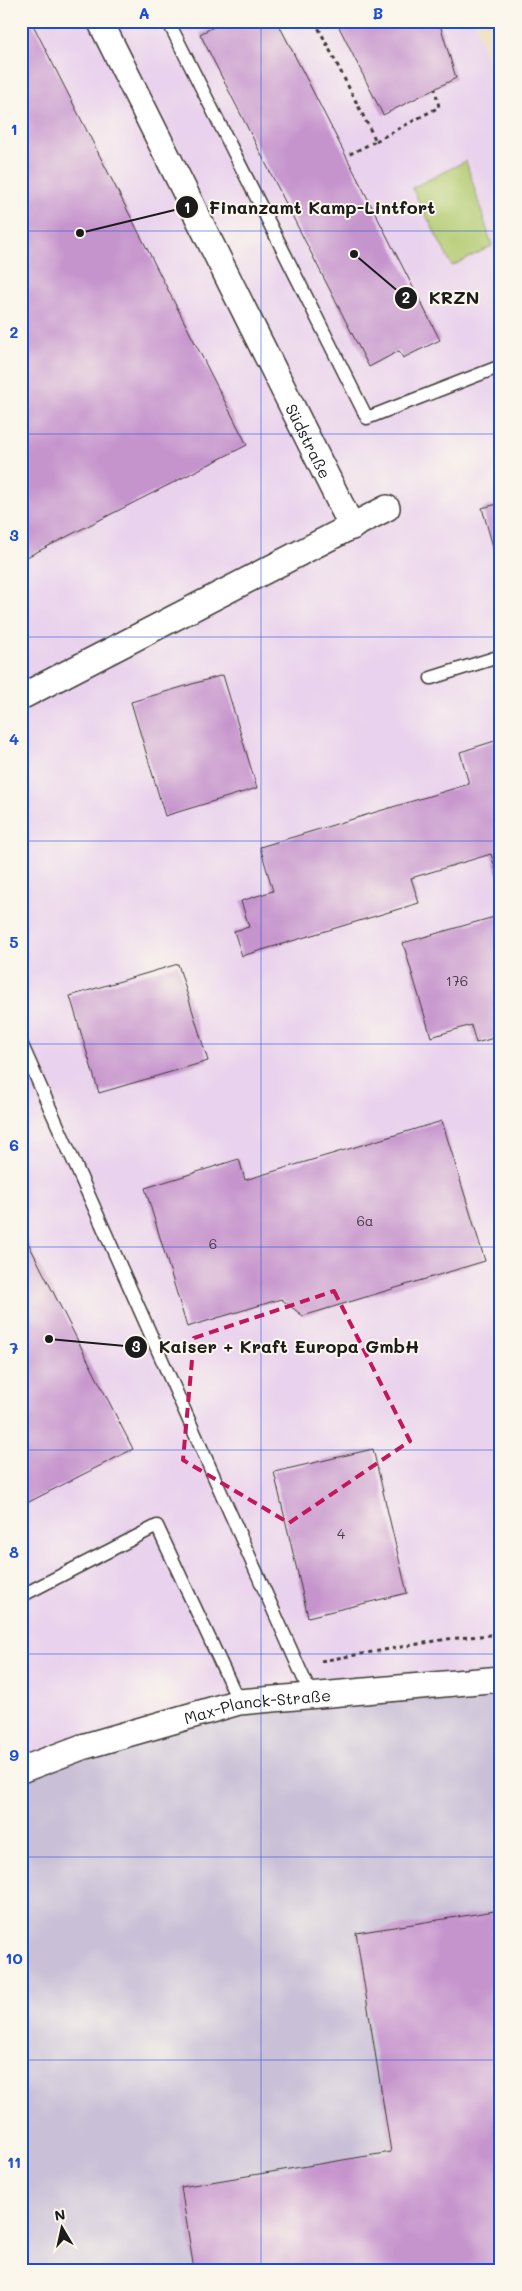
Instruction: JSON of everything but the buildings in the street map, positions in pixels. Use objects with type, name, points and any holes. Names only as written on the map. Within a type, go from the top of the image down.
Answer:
[{"type":"street","name":"Südstraße","points":[[100,21],[352,527]]},
{"type":"street","points":[[21,698],[387,508]]},
{"type":"street","name":"Max-Planck-Straße","points":[[21,1770],[82,1747],[239,1702],[501,1679]]},
{"type":"lane","points":[[168,21],[366,418],[501,366]]},
{"type":"lane","points":[[431,678],[501,656]]},
{"type":"lane","points":[[21,1043],[312,1697]]},
{"type":"lane","points":[[21,1596],[157,1526],[239,1702]]},
{"type":"path","points":[[315,21],[376,141]]},
{"type":"path","points":[[346,156],[439,107],[435,89]]},
{"type":"highlighted area","points":[[334,1291],[410,1441],[289,1523],[183,1460],[194,1338]]},
{"type":"shaded area","points":[[21,21],[475,21],[501,106],[501,1680],[21,1803]]},
{"type":"shaded area","points":[[501,1679],[501,2270],[21,2270],[21,1770],[239,1702]]},
{"type":"green space","points":[[466,161],[492,246],[452,266],[412,188]]},
{"type":"place","name":"Finanzamt Kamp-Lintfort","points":[[80,233]]},
{"type":"place","name":"KRZN","points":[[354,254]]},
{"type":"place","name":"Kaiser + Kraft Europa GmbH","points":[[49,1339]]}]
